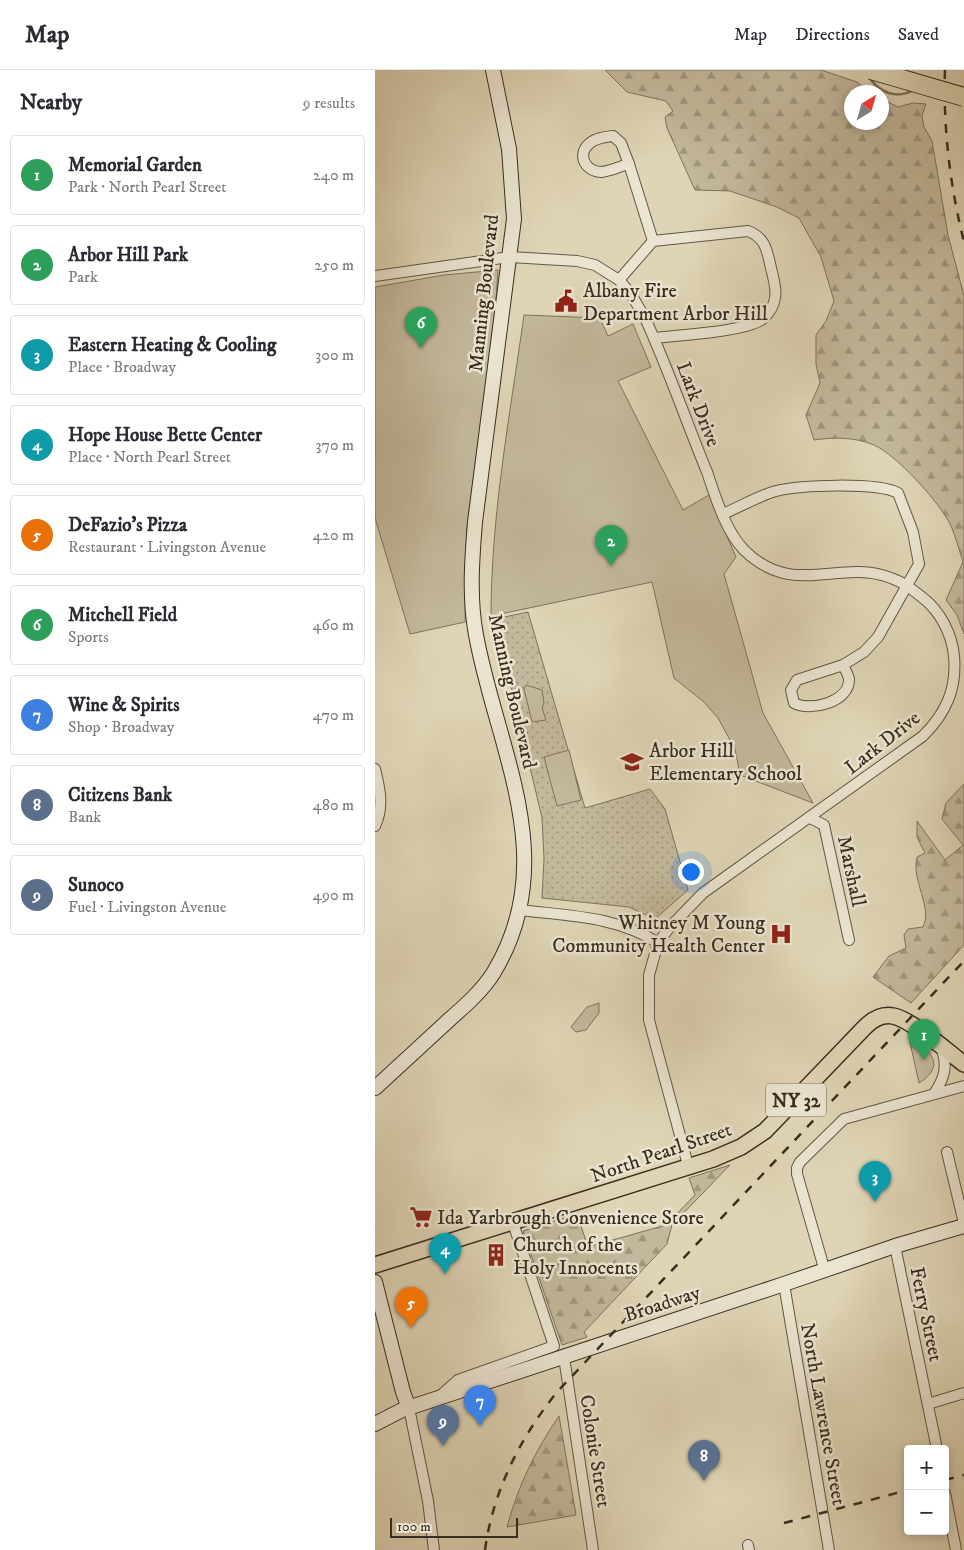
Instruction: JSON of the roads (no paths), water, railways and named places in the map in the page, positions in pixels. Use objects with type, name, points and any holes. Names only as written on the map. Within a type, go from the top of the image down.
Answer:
[{"type":"highway","points":[[871,70],[964,97]]},
{"type":"main road","name":"North Pearl Street","points":[[375,1266],[731,1152],[761,1135],[874,1019],[885,1016],[899,1018],[964,1064]]},
{"type":"street","name":"Manning Boulevard","points":[[375,1088],[472,999],[493,974],[514,929],[520,910],[526,856],[521,812],[476,636],[473,602],[472,560],[475,522],[510,257],[513,219],[509,149],[493,70]]},
{"type":"street","points":[[629,164],[603,172],[593,170],[583,162],[584,150],[595,140],[613,136],[621,143],[629,164],[653,241]]},
{"type":"street","points":[[619,280],[653,241],[748,231],[756,234],[765,242],[776,297],[773,306],[763,318],[753,324],[733,328],[654,338]]},
{"type":"street","name":"Lark Drive","points":[[375,276],[510,257],[577,260],[595,264],[619,280],[631,294],[654,338],[723,514],[743,549],[773,571],[796,577],[871,574],[891,578],[908,587],[933,606],[946,627],[954,649],[956,673],[946,709],[923,736],[703,893],[658,943],[649,975],[649,1020],[689,1165]]},
{"type":"street","points":[[723,514],[783,490],[834,486],[889,488],[898,494],[904,505],[919,556],[919,564],[908,587],[878,637],[864,652],[843,665],[797,680],[791,690],[794,703],[809,708],[843,695],[848,686],[849,677],[843,665]]},
{"type":"street","points":[[375,769],[381,794],[379,815],[375,826]]},
{"type":"street","name":"Marshall","points":[[810,818],[824,825],[849,940]]},
{"type":"street","points":[[520,910],[612,923],[640,931],[658,943]]},
{"type":"street","points":[[934,1094],[945,1073],[945,1061],[941,1047]]},
{"type":"street","points":[[824,1268],[797,1174],[798,1165],[843,1119],[964,1086]]},
{"type":"street","points":[[947,1152],[964,1225]]},
{"type":"street","points":[[437,1400],[458,1380],[554,1346],[513,1223]]},
{"type":"street","name":"Broadway","points":[[375,1424],[409,1408],[784,1284],[824,1268],[964,1225]]},
{"type":"street","name":"Ferry Street","points":[[895,1246],[936,1445]]},
{"type":"street","points":[[375,1282],[403,1392],[415,1429],[434,1550]]},
{"type":"street","name":"North Lawrence Street","points":[[784,1284],[829,1550]]},
{"type":"street","name":"Colonie Street","points":[[564,1357],[593,1550]]},
{"type":"street","points":[[928,1404],[964,1393]]},
{"type":"street","points":[[949,1514],[956,1550]]},
{"type":"street","points":[[425,1550],[433,1538]]},
{"type":"waterway","points":[[868,76],[872,82],[888,93],[900,94],[914,90]]},
{"type":"railway","points":[[945,70],[946,135],[955,200],[964,242]]},
{"type":"railway","points":[[485,1550],[494,1507],[510,1466],[531,1428],[557,1392],[964,961]]},
{"type":"railway","points":[[949,1479],[964,1475]]},
{"type":"railway","points":[[784,1523],[904,1491]]},
{"type":"place","name":"Albany Fire Department Arbor Hill","points":[[566,301]]},
{"type":"place","name":"Mitchell Field","points":[[421,348]]},
{"type":"place","name":"Arbor Hill Park","points":[[611,566]]},
{"type":"place","name":"Arbor Hill Elementary School","points":[[632,762]]},
{"type":"place","name":"Whitney M Young Community Health Center","points":[[781,934]]},
{"type":"place","name":"Memorial Garden","points":[[924,1060]]},
{"type":"place","name":"Eastern Heating & Cooling","points":[[875,1202]]},
{"type":"place","name":"Ida Yarbrough Convenience Store","points":[[421,1217]]},
{"type":"place","name":"Church of the Holy Innocents","points":[[496,1255]]},
{"type":"place","name":"Hope House Bette Center","points":[[445,1274]]},
{"type":"place","name":"DeFazio's Pizza","points":[[411,1328]]},
{"type":"place","name":"Wine & Spirits","points":[[480,1426]]},
{"type":"place","name":"Sunoco","points":[[443,1446]]},
{"type":"place","name":"Citizens Bank","points":[[704,1481]]}]
